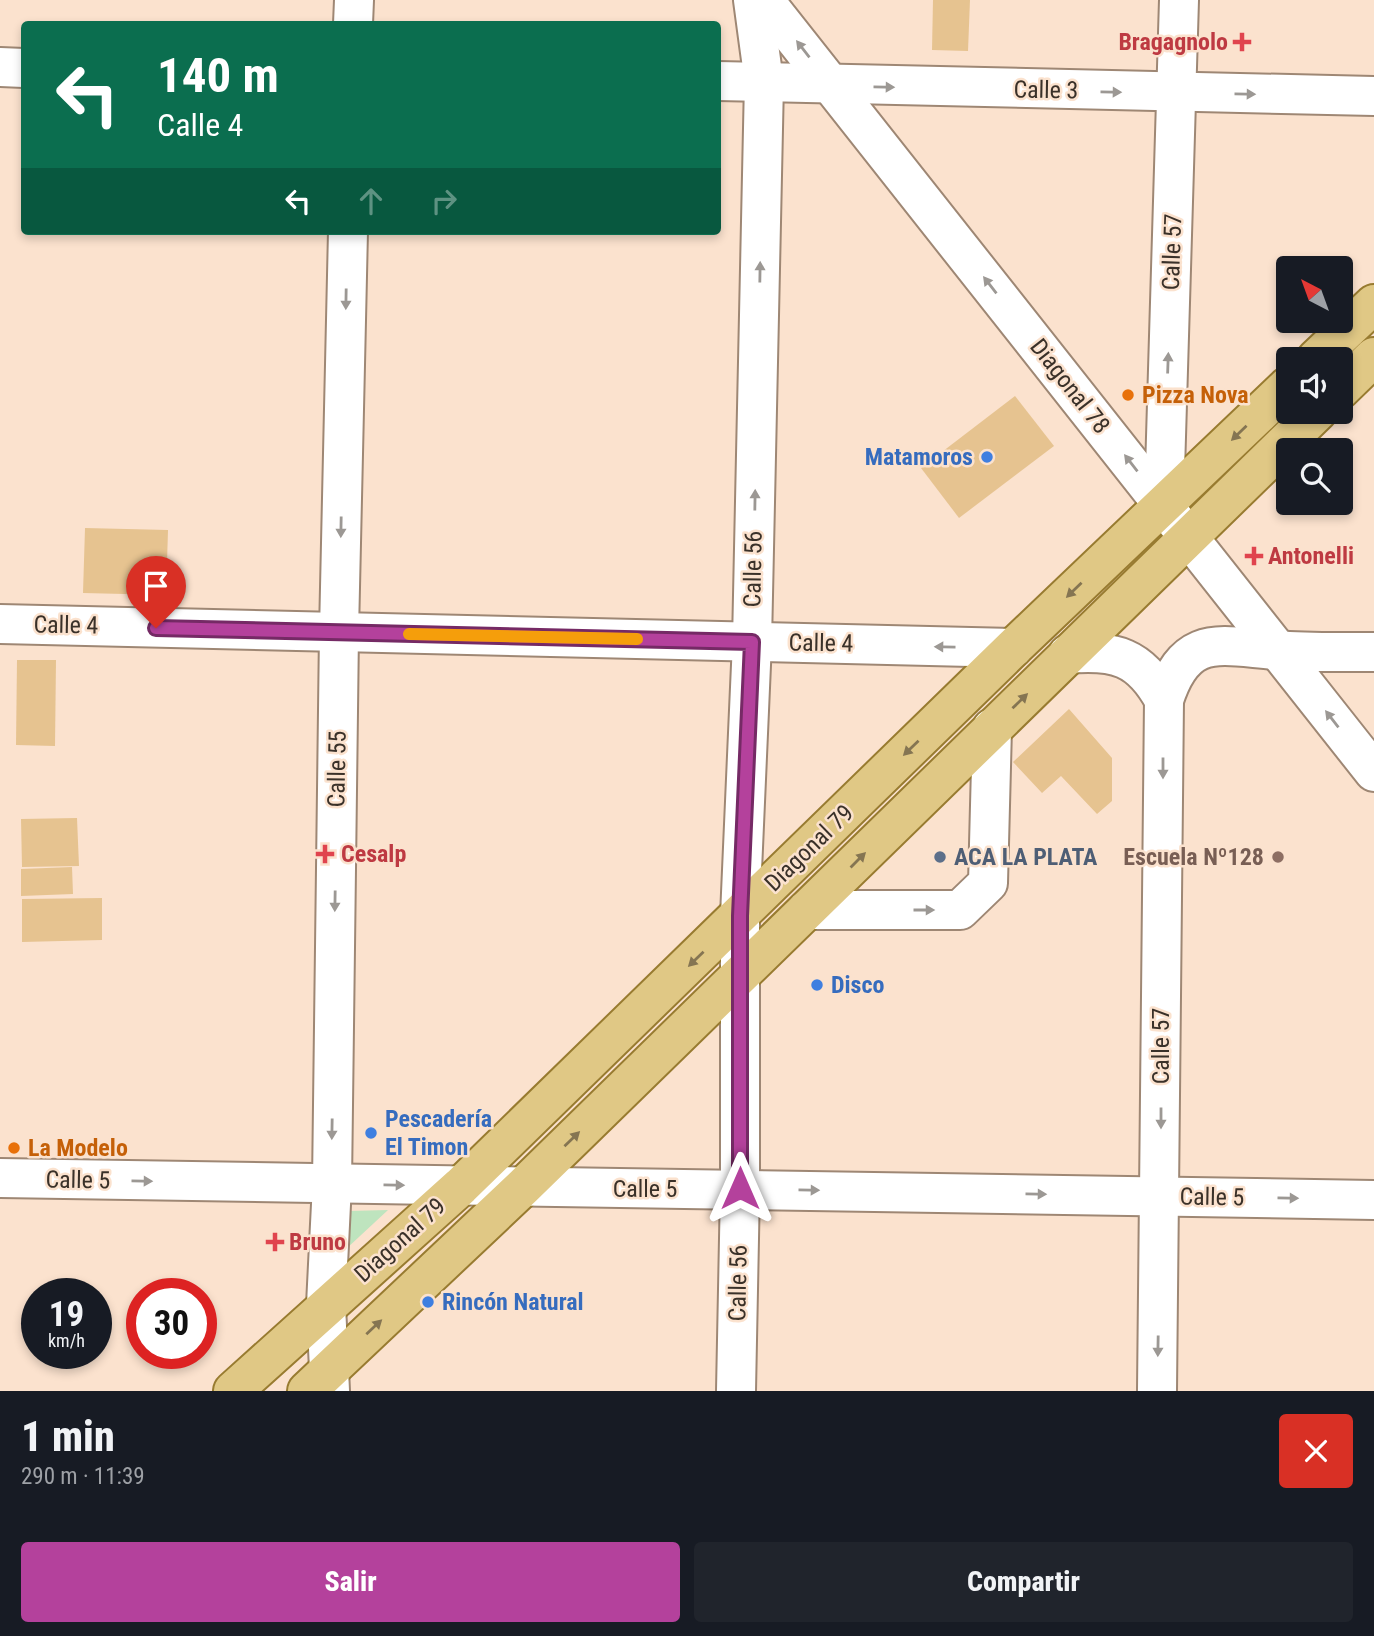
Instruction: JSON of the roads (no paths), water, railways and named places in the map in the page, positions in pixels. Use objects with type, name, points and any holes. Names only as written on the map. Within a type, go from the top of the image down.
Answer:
[{"type":"main road","points":[[1329,347],[1374,304]]},
{"type":"main road","points":[[1353,378],[1374,358]]},
{"type":"main road","name":"Diagonal 79","points":[[233,1391],[461,1186],[1013,648],[1276,397]]},
{"type":"main road","name":"Diagonal 79","points":[[322,1384],[1304,424]]},
{"type":"street","points":[[354,0],[354,21]]},
{"type":"street","name":"Calle 56","points":[[736,1391],[740,1188],[740,916],[752,642],[764,82],[753,0]]},
{"type":"street","name":"Diagonal 78","points":[[764,0],[1374,772]]},
{"type":"street","name":"Calle 57","points":[[1164,504],[1179,0]]},
{"type":"street","points":[[0,67],[21,68]]},
{"type":"street","name":"Calle 3","points":[[721,81],[1374,96]]},
{"type":"street","name":"Calle 55","points":[[322,1384],[332,1184],[339,632],[348,235]]},
{"type":"street","name":"Calle 4","points":[[0,624],[1013,648]]},
{"type":"street","points":[[1164,700],[1171,676],[1205,648],[1221,644],[1278,650],[1374,652]]},
{"type":"street","points":[[1068,654],[1111,653],[1126,659],[1154,682],[1164,700]]},
{"type":"street","name":"Calle 57","points":[[1157,1391],[1164,700]]},
{"type":"street","points":[[807,910],[960,910],[988,883],[992,728]]},
{"type":"street","name":"Calle 5","points":[[0,1178],[1374,1200]]},
{"type":"place","name":"Bragagnolo","points":[[1242,42]]},
{"type":"place","name":"Pizza Nova","points":[[1128,395]]},
{"type":"place","name":"Matamoros","points":[[987,457]]},
{"type":"place","name":"Antonelli","points":[[1254,556]]},
{"type":"place","name":"Cesalp","points":[[325,854]]},
{"type":"place","name":"ACA LA PLATA","points":[[940,857]]},
{"type":"place","name":"Escuela Nº128","points":[[1278,857]]},
{"type":"place","name":"Disco","points":[[817,985]]},
{"type":"place","name":"Pescadería El Timon","points":[[371,1133]]},
{"type":"place","name":"La Modelo","points":[[14,1148]]},
{"type":"place","name":"Bruno","points":[[275,1242]]},
{"type":"place","name":"Rincón Natural","points":[[428,1302]]}]
